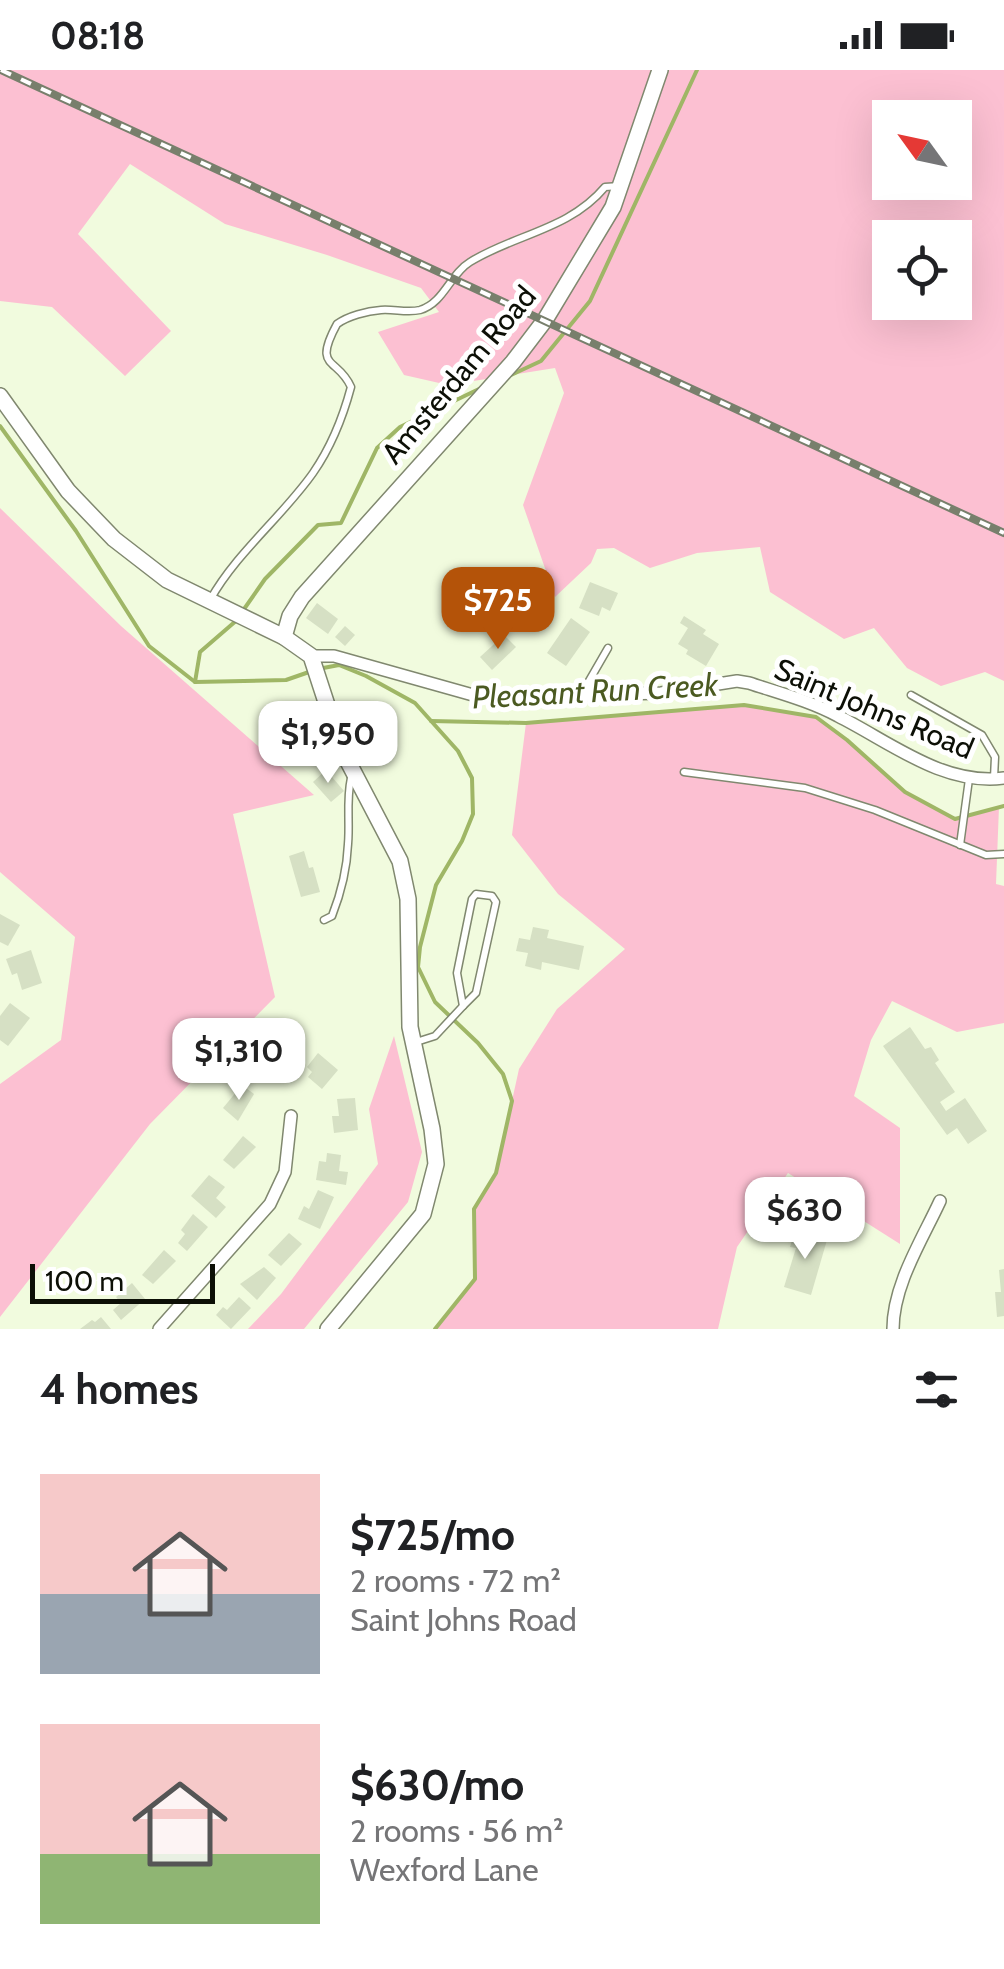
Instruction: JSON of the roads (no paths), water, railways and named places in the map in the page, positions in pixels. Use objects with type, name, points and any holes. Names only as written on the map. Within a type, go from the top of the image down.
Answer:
[{"type":"street","name":"Amsterdam Road","points":[[284,636],[302,597],[546,320],[594,242],[622,186],[660,70]]},
{"type":"street","points":[[0,396],[88,514],[114,540],[167,580],[284,636],[313,660],[352,772],[391,841],[406,882],[412,1044],[436,1147],[429,1200],[406,1238],[328,1329]]},
{"type":"street","name":"Saint Johns Road","points":[[313,660],[334,656],[473,695],[502,697],[661,692],[737,681],[749,683],[834,713],[934,767],[969,779],[999,779]]},
{"type":"street","points":[[158,1329],[270,1204],[285,1172],[291,1116]]},
{"type":"street","points":[[893,1329],[904,1280],[940,1201]]},
{"type":"lane","points":[[209,602],[234,566],[312,474],[328,448],[351,387],[326,357],[337,324],[379,310],[424,308],[442,294],[470,261],[584,210],[606,188],[622,186]]},
{"type":"lane","points":[[582,694],[608,648]]},
{"type":"lane","points":[[911,695],[982,735],[995,757],[999,779]]},
{"type":"lane","points":[[324,920],[332,916],[344,884],[346,798],[352,772]]},
{"type":"lane","points":[[684,772],[805,788],[875,810],[986,855],[1004,854]]},
{"type":"lane","points":[[960,845],[969,779]]},
{"type":"lane","points":[[412,1044],[435,1036],[476,994],[496,902],[492,896],[476,894],[472,899],[458,972],[461,1008]]},
{"type":"waterway","points":[[511,375],[541,361],[590,301],[697,70]]},
{"type":"waterway","points":[[242,612],[265,579],[318,525],[341,523],[377,448],[400,427],[479,389]]},
{"type":"waterway","name":"Pleasant Run Creek","points":[[0,426],[76,531],[149,646],[195,682],[286,680],[309,672]]},
{"type":"waterway","points":[[195,682],[200,652],[237,620]]},
{"type":"waterway","points":[[318,669],[339,665],[415,703],[458,751],[472,778],[473,814],[436,885],[418,967],[435,1002],[478,1043],[503,1074],[512,1101],[496,1173],[474,1209],[475,1279],[435,1329]]},
{"type":"waterway","name":"Pleasant Run Creek","points":[[431,721],[526,723],[744,705],[816,717],[905,792],[955,819],[1004,806]]},
{"type":"railway","points":[[1,70],[1004,533]]}]
